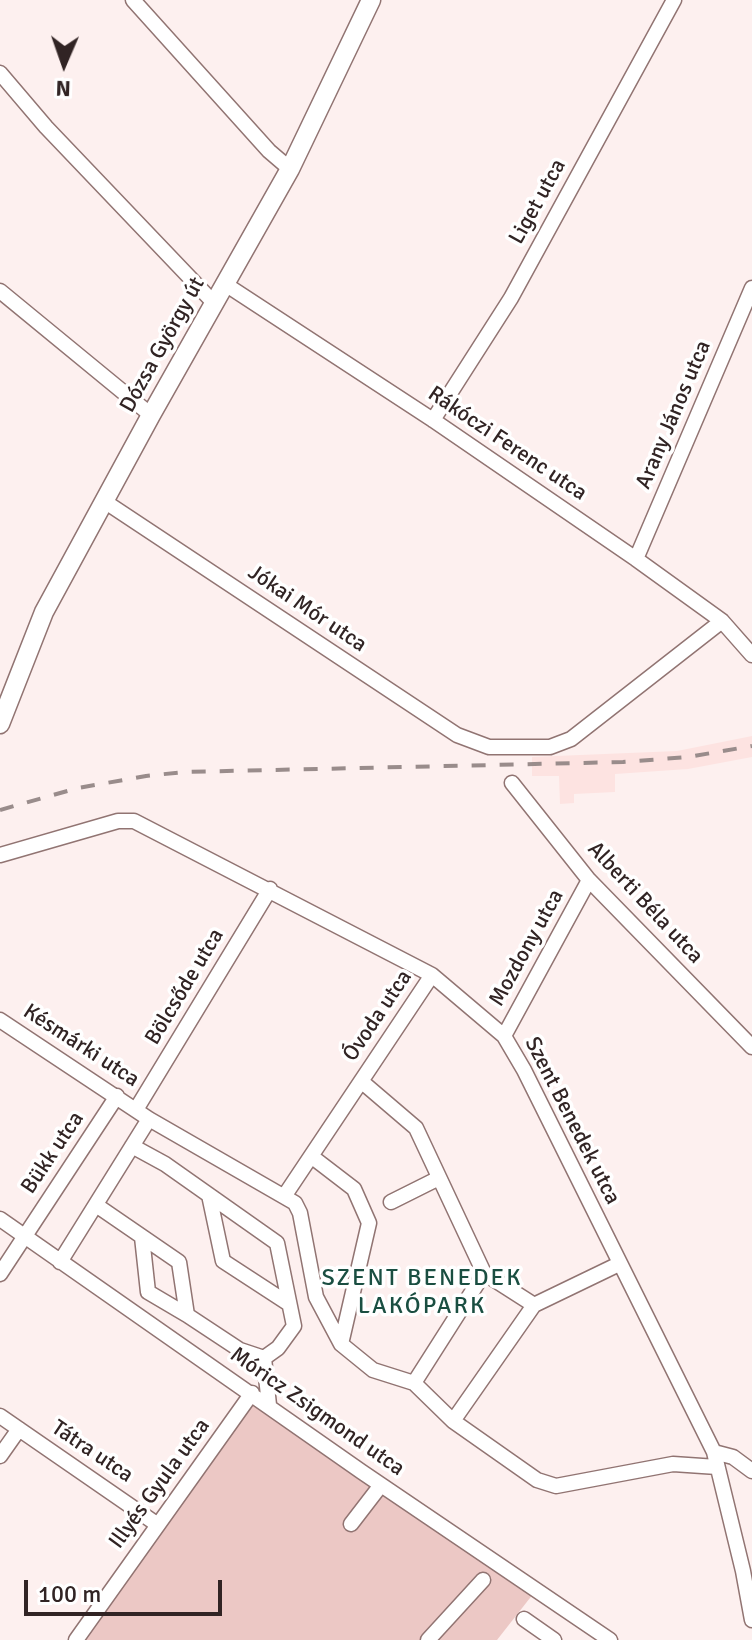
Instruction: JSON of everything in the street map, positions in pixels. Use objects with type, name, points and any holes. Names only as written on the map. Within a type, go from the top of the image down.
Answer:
[{"type":"main road","name":"Dózsa György út","points":[[1,717],[44,612],[290,169],[371,0]]},
{"type":"street","points":[[133,0],[269,151],[290,169]]},
{"type":"street","name":"Liget utca","points":[[433,420],[511,298],[674,0]]},
{"type":"street","points":[[0,73],[46,127],[214,303]]},
{"type":"street","name":"Rákóczi Ferenc utca","points":[[225,284],[433,420],[636,559],[722,621],[752,655]]},
{"type":"street","name":"Arany János utca","points":[[636,559],[752,288]]},
{"type":"street","points":[[0,291],[151,415]]},
{"type":"street","name":"Jókai Mór utca","points":[[104,501],[457,735],[489,747],[550,747],[571,739],[722,621]]},
{"type":"street","name":"Alberti Béla utca","points":[[512,783],[589,880],[752,1047]]},
{"type":"street","name":"Szent Benedek utca","points":[[0,855],[118,821],[134,821],[432,975],[504,1036],[524,1070],[715,1459],[752,1620]]},
{"type":"street","name":"Mozdony utca","points":[[504,1036],[589,880]]},
{"type":"street","name":"Bölcsőde utca","points":[[137,1108],[270,889]]},
{"type":"street","name":"Óvoda utca","points":[[285,1195],[432,975]]},
{"type":"street","name":"Késmárki utca","points":[[0,1020],[137,1108],[149,1119],[285,1195]]},
{"type":"street","name":"Óvoda utca","points":[[361,1081],[416,1128],[484,1273]]},
{"type":"street","name":"Bükk utca","points":[[0,1274],[117,1096]]},
{"type":"street","points":[[60,1262],[149,1119]]},
{"type":"street","points":[[132,1146],[165,1164],[277,1243],[294,1326],[278,1348],[264,1358]]},
{"type":"street","points":[[311,1156],[354,1189],[369,1223],[341,1344]]},
{"type":"street","points":[[391,1202],[439,1178]]},
{"type":"street","points":[[209,1195],[223,1261],[289,1304]]},
{"type":"street","points":[[285,1195],[295,1203],[300,1213],[316,1297],[341,1344],[373,1370],[414,1383],[453,1421],[537,1480],[556,1486],[673,1464],[733,1457],[752,1471]]},
{"type":"street","points":[[96,1205],[179,1262],[187,1315]]},
{"type":"street","name":"Móricz Zsigmond utca","points":[[0,1219],[381,1485],[610,1640]]},
{"type":"street","points":[[142,1237],[148,1292],[240,1350],[264,1358]]},
{"type":"street","points":[[453,1421],[534,1305],[619,1264]]},
{"type":"street","points":[[414,1383],[484,1273],[534,1305]]},
{"type":"street","points":[[264,1358],[269,1405]]},
{"type":"street","name":"Illyés Gyula utca","points":[[76,1640],[252,1393]]},
{"type":"street","name":"Tátra utca","points":[[0,1416],[158,1525]]},
{"type":"street","points":[[0,1456],[19,1429]]},
{"type":"street","points":[[351,1524],[381,1485]]},
{"type":"street","points":[[428,1640],[483,1580]]},
{"type":"street","points":[[524,1619],[554,1640]]},
{"type":"shaded area","points":[[752,736],[752,757],[688,769],[615,774],[615,792],[574,794],[574,803],[560,804],[559,776],[532,776],[532,757],[677,751]]},
{"type":"shaded area","points":[[253,1405],[537,1589],[497,1640],[85,1640]]},
{"type":"railway","points":[[0,810],[78,788],[184,772],[623,762],[688,757],[752,746]]},
{"type":"district","name":"SZENT BENEDEK LAKÓPARK","points":[[422,1293]]}]
